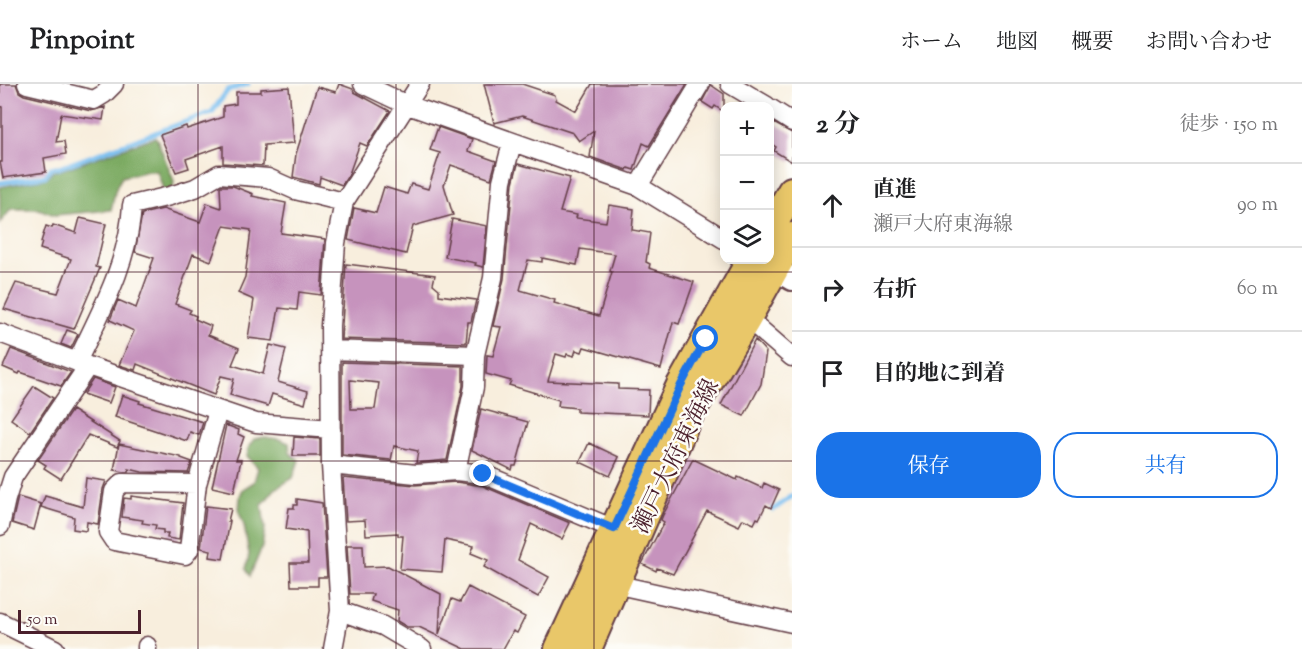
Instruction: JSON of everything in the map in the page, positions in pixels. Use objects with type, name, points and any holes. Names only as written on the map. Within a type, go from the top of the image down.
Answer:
[{"type":"main road","points":[[774,222],[792,191]]},
{"type":"main road","name":"瀬戸大府東海線","points":[[560,649],[681,385],[792,237]]},
{"type":"main road","name":"瀬戸大府東海線","points":[[587,649],[687,418],[747,318],[769,267]]},
{"type":"street","points":[[27,84],[94,100],[114,84]]},
{"type":"street","points":[[333,649],[340,611],[330,429],[330,351],[336,243],[344,202],[420,84]]},
{"type":"street","points":[[638,186],[700,84]]},
{"type":"street","points":[[730,84],[760,102]]},
{"type":"street","points":[[370,86],[405,104],[638,186],[720,237]]},
{"type":"street","points":[[774,111],[792,122]]},
{"type":"street","points":[[456,471],[474,387],[475,355],[493,278],[502,181],[512,143]]},
{"type":"street","points":[[0,526],[13,477],[83,364],[119,273],[131,229],[132,205],[195,188],[219,174],[268,178],[295,190],[344,202]]},
{"type":"street","points":[[747,318],[792,357]]},
{"type":"street","points":[[0,333],[256,423],[330,429]]},
{"type":"street","points":[[330,351],[475,355]]},
{"type":"street","points":[[197,484],[122,483],[114,491],[108,532],[110,537],[114,541],[185,555],[189,550],[197,484],[218,411]]},
{"type":"street","points":[[331,465],[416,474],[456,471],[483,474],[614,529]]},
{"type":"street","points":[[614,584],[792,623]]},
{"type":"street","points":[[340,611],[383,626],[422,649]]},
{"type":"street","points":[[0,622],[55,649]]},
{"type":"green space","points":[[155,137],[174,181],[173,188],[164,192],[157,171],[148,171],[122,177],[111,210],[55,215],[38,209],[11,209],[0,223],[0,187],[47,178],[53,171]]},
{"type":"green space","points":[[264,437],[289,443],[290,453],[299,460],[293,478],[275,489],[262,505],[265,528],[262,547],[250,576],[246,569],[249,554],[244,525],[239,512],[240,496],[243,489],[254,482],[258,468],[247,456],[249,446],[254,439]]},
{"type":"building","points":[[0,84],[16,84],[19,92],[24,95],[91,111],[105,107],[103,120],[61,114],[56,142],[64,141],[66,154],[44,158],[46,172],[3,178],[0,162],[2,162],[2,107],[0,106]]},
{"type":"building","points":[[339,84],[353,89],[354,92],[390,111],[367,146],[360,143],[349,174],[342,185],[320,177],[319,184],[293,177],[296,154],[317,87],[336,92]]},
{"type":"building","points":[[484,84],[522,84],[555,95],[556,100],[576,111],[592,84],[687,84],[649,146],[643,143],[634,170],[628,168],[627,170],[590,157],[594,131],[579,141],[573,133],[522,116],[494,123]]},
{"type":"building","points":[[711,85],[724,94],[724,102],[720,102],[720,109],[715,106],[713,109],[702,102]]},
{"type":"building","points":[[289,87],[294,143],[264,145],[263,166],[223,163],[223,146],[186,159],[189,168],[176,172],[160,135],[223,117],[223,106],[236,104],[236,92],[261,92],[261,89]]},
{"type":"building","points":[[774,123],[792,133],[792,162],[774,151],[776,147],[774,146]]},
{"type":"building","points":[[438,127],[472,139],[468,151],[496,161],[491,179],[451,165],[444,185],[453,215],[413,226],[406,254],[348,240],[354,208],[376,213],[384,187],[407,194],[411,184],[428,189],[440,153],[430,150]]},
{"type":"building","points":[[518,164],[570,178],[560,212],[577,215],[576,218],[606,222],[609,205],[634,209],[632,230],[650,233],[646,262],[650,264],[649,268],[694,282],[679,324],[673,322],[661,369],[584,347],[582,352],[576,350],[574,356],[567,354],[566,357],[556,354],[548,381],[618,384],[618,389],[649,390],[648,415],[577,412],[577,408],[558,406],[559,400],[509,385],[511,381],[486,374],[487,355],[493,356],[501,327],[493,326],[504,279],[513,183]],"holes":[[[580,249],[615,254],[599,316],[520,290],[528,260],[542,262],[542,258],[577,265]]]},
{"type":"building","points":[[220,186],[233,186],[253,194],[252,196],[286,203],[281,233],[325,239],[321,295],[299,292],[297,310],[279,308],[273,341],[248,338],[254,300],[238,293],[245,277],[251,230],[224,226],[211,261],[193,254],[175,304],[191,310],[189,313],[196,316],[195,319],[211,326],[208,335],[239,348],[232,365],[263,374],[270,345],[286,349],[278,382],[308,391],[305,404],[272,394],[268,406],[230,395],[234,379],[221,376],[214,395],[137,364],[135,370],[119,365],[134,331],[110,320],[118,300],[136,308],[154,258],[135,252],[142,214],[163,209],[200,222],[207,203],[221,208]]},
{"type":"building","points":[[80,218],[106,224],[96,267],[100,268],[74,329],[4,309],[16,283],[58,293],[71,259],[40,249],[41,242],[46,226],[52,228],[53,225],[76,233]]},
{"type":"building","points":[[452,219],[487,226],[483,267],[475,265],[476,263],[445,257]]},
{"type":"building","points":[[346,264],[435,275],[433,284],[439,289],[439,295],[476,300],[471,322],[468,322],[466,343],[341,339]]},
{"type":"building","points":[[67,330],[78,334],[71,348],[61,344]]},
{"type":"building","points":[[755,340],[766,352],[761,384],[744,416],[721,405]]},
{"type":"building","points":[[11,349],[71,372],[61,386],[20,372],[19,374],[3,367]]},
{"type":"building","points":[[342,362],[463,366],[463,386],[447,460],[416,463],[418,451],[394,446],[391,460],[342,455]],"holes":[[[350,380],[379,383],[375,409],[351,409]]]},
{"type":"building","points":[[93,379],[115,387],[109,403],[83,394]]},
{"type":"building","points":[[34,386],[53,398],[30,432],[11,419]]},
{"type":"building","points":[[122,395],[140,401],[139,403],[203,422],[199,435],[190,432],[187,441],[115,417]]},
{"type":"building","points":[[481,409],[528,422],[516,466],[513,466],[512,470],[472,450]]},
{"type":"building","points":[[72,410],[120,441],[117,447],[88,435],[61,479],[44,468],[46,465],[38,460]]},
{"type":"building","points":[[226,425],[239,430],[238,434],[244,437],[236,460],[241,460],[234,492],[212,487]]},
{"type":"building","points":[[294,437],[320,439],[320,456],[293,456]]},
{"type":"building","points":[[589,443],[619,457],[610,476],[580,462]]},
{"type":"building","points":[[119,444],[181,457],[192,462],[188,473],[114,470]]},
{"type":"building","points":[[693,459],[737,480],[738,477],[762,488],[764,483],[779,490],[771,508],[766,505],[754,524],[743,519],[739,526],[707,511],[673,574],[657,568],[656,571],[642,564],[664,522],[661,520],[663,515]]},
{"type":"building","points":[[86,478],[106,481],[98,524],[87,522],[86,531],[73,529],[74,517],[41,507],[45,496],[83,507]]},
{"type":"building","points":[[343,478],[415,485],[456,482],[483,486],[570,523],[562,539],[531,524],[518,560],[549,577],[538,597],[484,567],[488,560],[471,553],[474,546],[445,540],[442,572],[400,569],[403,536],[398,536],[398,533],[366,535],[365,520],[346,521]]},
{"type":"building","points":[[131,496],[183,503],[179,540],[167,538],[168,533],[155,529],[156,525],[142,523],[143,520],[122,517],[124,498],[131,499]]},
{"type":"building","points":[[18,497],[41,504],[34,530],[12,523]]},
{"type":"building","points":[[297,499],[322,503],[327,577],[318,577],[318,586],[291,586],[290,563],[308,563],[307,532],[286,529],[289,508],[297,505]]},
{"type":"building","points":[[206,506],[231,509],[223,559],[210,557],[211,550],[201,548]]},
{"type":"building","points":[[347,545],[363,545],[364,567],[388,566],[441,594],[439,634],[452,599],[460,602],[468,587],[525,617],[517,633],[513,631],[503,649],[465,649],[419,627],[407,627],[397,621],[398,610],[371,601],[373,594],[350,594]]},
{"type":"waterway","points":[[0,183],[46,176],[51,168],[59,168],[212,112],[228,90],[248,84]]},
{"type":"waterway","points":[[773,510],[792,496]]},
{"type":"route","points":[[483,474],[614,529],[681,385],[706,339]]}]
